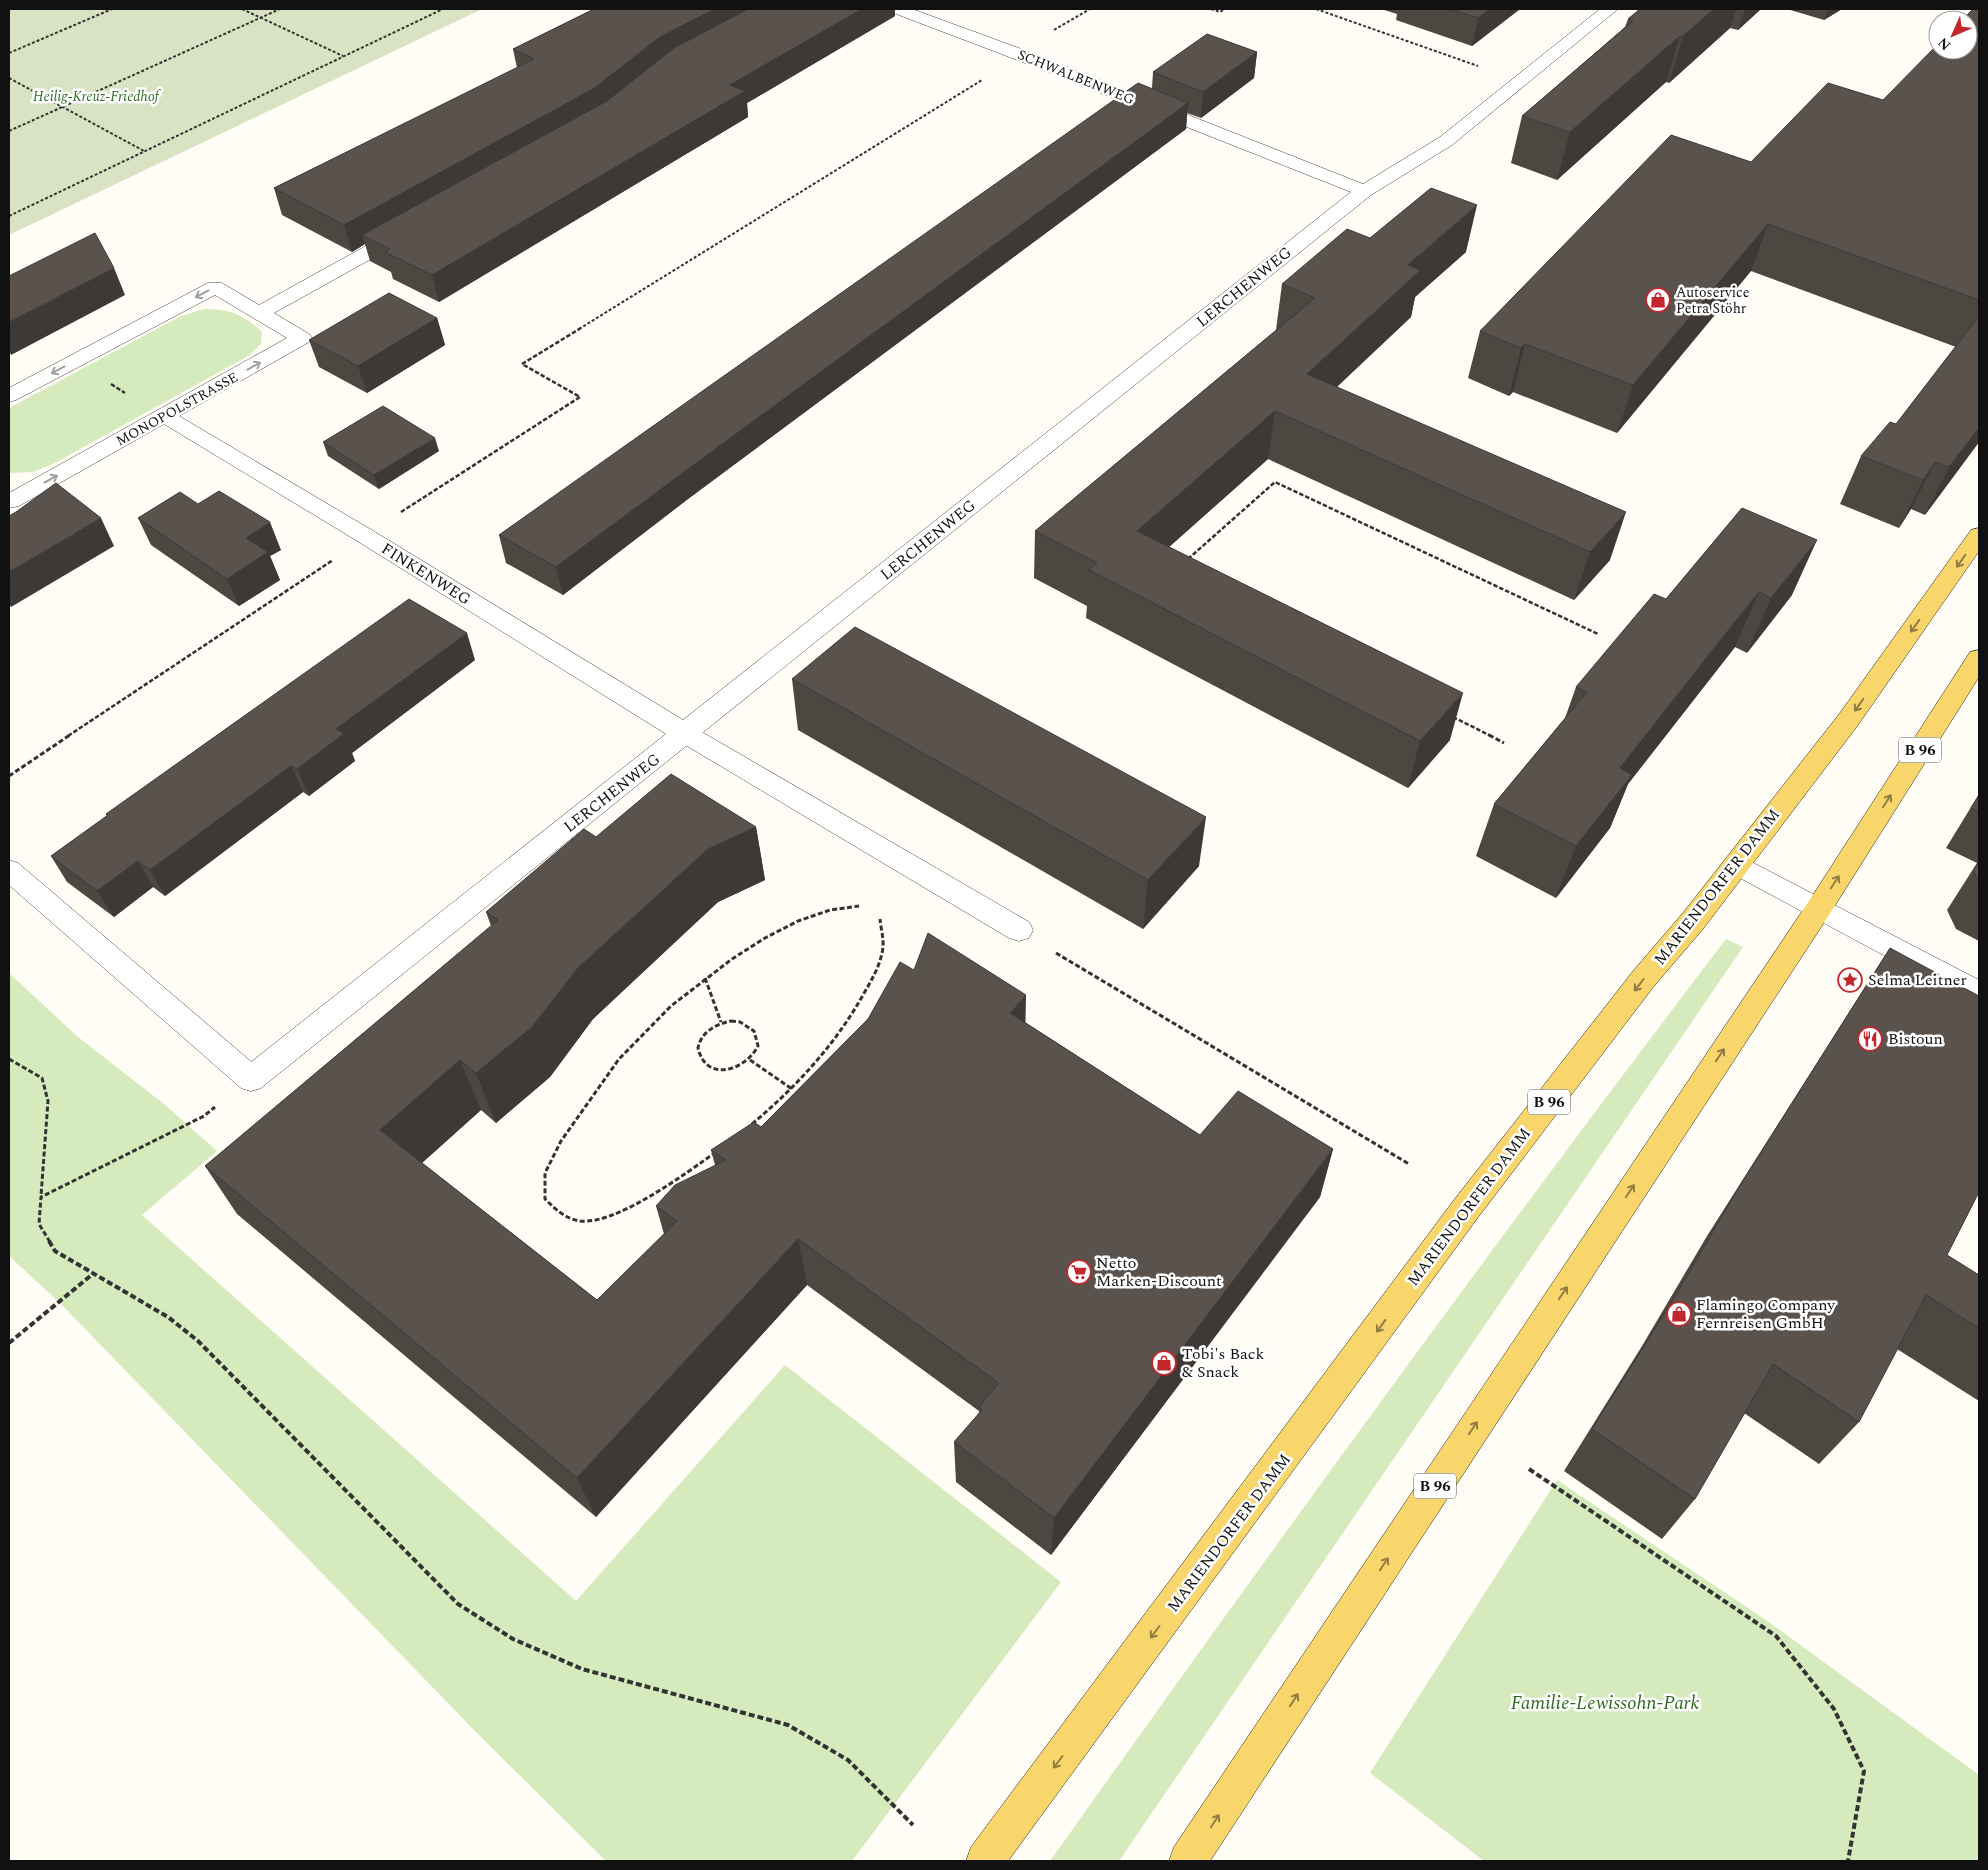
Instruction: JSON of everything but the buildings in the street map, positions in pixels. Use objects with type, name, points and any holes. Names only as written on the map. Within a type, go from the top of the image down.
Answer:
[{"type":"main road","name":"MARIENDORFER DAMM","points":[[985,1861],[1465,1210],[1638,986],[1849,719],[1979,535]]},
{"type":"main road","name":"B 96","points":[[1188,1861],[1819,908],[1979,658]]},
{"type":"street","name":"SCHWALBENWEG","points":[[898,9],[1018,54],[1364,191]]},
{"type":"street","name":"LERCHENWEG","points":[[252,1079],[1364,191],[1446,141],[1610,9]]},
{"type":"street","points":[[259,314],[415,227]]},
{"type":"street","name":"MONOPOLSTRASSE","points":[[9,396],[215,287],[302,338],[11,501],[9,500]]},
{"type":"street","name":"FINKENWEG","points":[[164,416],[367,537],[686,734],[1019,930]]},
{"type":"street","points":[[1736,864],[1979,993]]},
{"type":"street","points":[[9,870],[252,1079]]},
{"type":"path","points":[[9,53],[112,9]]},
{"type":"path","points":[[242,9],[344,56]]},
{"type":"path","points":[[9,131],[280,9]]},
{"type":"path","points":[[9,216],[443,9]]},
{"type":"path","points":[[1050,32],[1090,9]]},
{"type":"path","points":[[1211,9],[1220,12],[1225,9]]},
{"type":"path","points":[[1316,9],[1483,68]]},
{"type":"path","points":[[9,78],[144,151]]},
{"type":"path","points":[[9,776],[387,522],[580,396],[522,364],[984,78]]},
{"type":"path","points":[[76,361],[164,416]]},
{"type":"path","points":[[1187,560],[1275,482],[1598,634]]},
{"type":"path","points":[[1451,716],[1504,743]]},
{"type":"path","points":[[718,1150],[673,1181],[612,1215],[586,1221],[559,1214],[545,1200],[545,1173],[566,1135],[619,1060],[661,1016],[705,978],[749,947],[806,918],[841,906],[859,906]]},
{"type":"path","points":[[747,1128],[792,1089],[819,1061],[856,1008],[879,966],[883,948],[880,919]]},
{"type":"path","points":[[1019,930],[1409,1164]]},
{"type":"path","points":[[705,978],[722,1022]]},
{"type":"path","points":[[722,1022],[740,1022],[754,1031],[758,1046],[750,1060],[742,1066],[727,1069],[713,1066],[705,1062],[700,1055],[701,1039],[712,1026],[722,1022]]},
{"type":"path","points":[[9,1059],[42,1078],[48,1101],[39,1224],[55,1251],[168,1316],[198,1341],[458,1604],[513,1639],[582,1669],[788,1725],[848,1760],[885,1799],[913,1824]]},
{"type":"path","points":[[750,1060],[792,1089]]},
{"type":"path","points":[[41,1197],[204,1116],[252,1079]]},
{"type":"path","points":[[9,1343],[94,1273]]},
{"type":"path","points":[[1529,1468],[1776,1636],[1834,1708],[1864,1771],[1848,1861]]},
{"type":"green space","name":"Heilig-Kreuz-Friedhof","points":[[9,9],[482,9],[9,235]]},
{"type":"green space","points":[[204,309],[228,311],[249,321],[262,332],[261,344],[250,355],[53,464],[33,472],[9,473],[9,408],[181,316]]},
{"type":"green space","points":[[1726,939],[1743,947],[1119,1861],[1050,1861],[1384,1397]]},
{"type":"green space","points":[[9,973],[78,1037],[164,1104],[217,1151],[142,1215],[576,1601],[785,1365],[1061,1582],[852,1861],[606,1861],[476,1732],[60,1303],[9,1256]]},
{"type":"green space","name":"Familie-Lewissohn-Park","points":[[1557,1480],[1766,1620],[1979,1775],[1979,1861],[1484,1861],[1370,1773]]},
{"type":"place","name":"Autoservice Petra Stöhr","points":[[1658,300]]},
{"type":"place","name":"Selma Leitner","points":[[1850,980]]},
{"type":"place","name":"Bistoun","points":[[1870,1039]]},
{"type":"place","name":"Netto Marken-Discount","points":[[1079,1272]]},
{"type":"place","name":"Flamingo Company Fernreisen GmbH","points":[[1679,1314]]},
{"type":"place","name":"Tobi's Back & Snack","points":[[1164,1363]]}]
